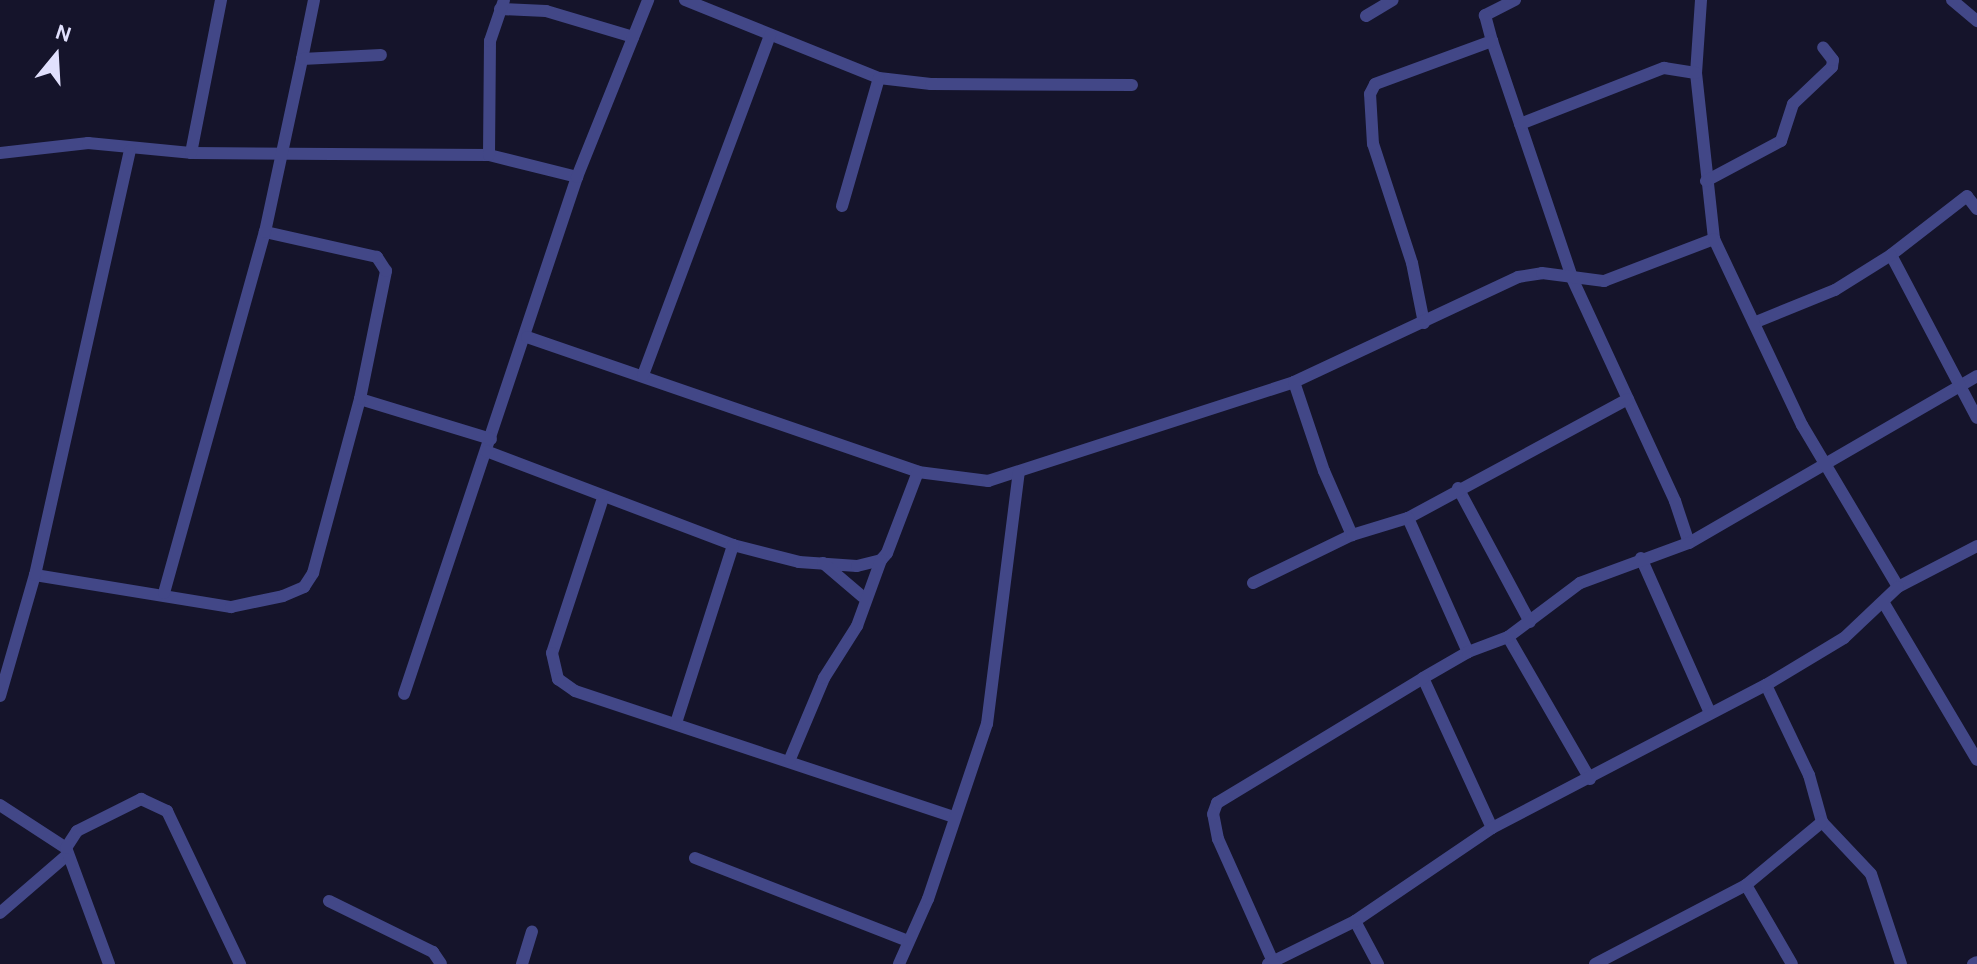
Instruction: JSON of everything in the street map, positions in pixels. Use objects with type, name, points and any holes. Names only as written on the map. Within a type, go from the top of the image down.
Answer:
[{"type":"street","points":[[191,153],[221,0]]},
{"type":"street","points":[[164,593],[265,232],[314,0]]},
{"type":"street","points":[[404,694],[527,337],[577,177],[648,0]]},
{"type":"street","points":[[685,0],[879,78],[931,84],[1132,85]]},
{"type":"street","points":[[1366,16],[1393,0]]},
{"type":"street","points":[[1480,0],[1572,278],[1689,543]]},
{"type":"street","points":[[1485,15],[1515,0]]},
{"type":"street","points":[[1701,0],[1696,73],[1714,239],[1825,461],[1898,587]]},
{"type":"street","points":[[1952,0],[1977,21]]},
{"type":"street","points":[[489,155],[490,41],[502,5],[546,11],[633,37]]},
{"type":"street","points":[[643,375],[770,35]]},
{"type":"street","points":[[1424,323],[1412,263],[1373,144],[1370,94],[1375,84],[1492,41]]},
{"type":"street","points":[[1706,181],[1781,141],[1793,104],[1832,67],[1833,60],[1823,47]]},
{"type":"street","points":[[302,59],[381,55]]},
{"type":"street","points":[[1520,124],[1664,68],[1696,73]]},
{"type":"street","points":[[842,206],[879,78]]},
{"type":"street","points":[[0,153],[88,143],[130,151],[191,153],[282,150],[489,155],[577,177]]},
{"type":"street","points":[[0,696],[35,575],[130,151]]},
{"type":"street","points":[[1756,322],[1835,290],[1891,255],[1972,194],[1977,209]]},
{"type":"street","points":[[35,575],[164,593],[231,607],[260,604],[304,587],[313,573],[360,399],[386,283],[383,264],[377,257],[265,232]]},
{"type":"street","points":[[527,337],[918,472],[971,482],[1019,472],[1294,382],[1530,274],[1604,281],[1714,239]]},
{"type":"street","points":[[1891,255],[1977,418]]},
{"type":"street","points":[[1977,376],[1960,389],[1825,461],[1689,543],[1641,558],[1580,583],[1508,637],[1468,652],[1217,803],[1213,814],[1218,839],[1271,963],[1355,921],[1492,828],[1766,685],[1844,638],[1885,605],[1898,587],[1977,546]]},
{"type":"street","points":[[1294,382],[1324,471],[1352,535]]},
{"type":"street","points":[[360,399],[489,445],[603,498],[733,545],[823,563],[857,566],[881,560]]},
{"type":"street","points":[[1253,583],[1352,535],[1408,518],[1458,488],[1628,399]]},
{"type":"street","points":[[790,759],[824,678],[857,626],[863,597],[918,472]]},
{"type":"street","points":[[899,964],[928,899],[953,817],[987,724],[995,687],[1019,472]]},
{"type":"street","points":[[1458,488],[1530,622]]},
{"type":"street","points":[[603,498],[552,653],[558,679],[575,691],[790,759],[953,817]]},
{"type":"street","points":[[1408,518],[1468,652]]},
{"type":"street","points":[[676,723],[733,545]]},
{"type":"street","points":[[1641,558],[1710,713]]},
{"type":"street","points":[[823,563],[863,597]]},
{"type":"street","points":[[1885,605],[1973,744],[1977,760]]},
{"type":"street","points":[[1508,637],[1590,779]]},
{"type":"street","points":[[1423,678],[1492,828]]},
{"type":"street","points":[[1766,685],[1809,775],[1822,822],[1871,874],[1901,964]]},
{"type":"street","points":[[0,913],[66,852],[77,831],[131,800],[160,805],[240,964]]},
{"type":"street","points":[[0,805],[66,852],[109,964]]},
{"type":"street","points":[[1595,964],[1746,885],[1822,822]]},
{"type":"street","points":[[695,858],[908,941]]},
{"type":"street","points":[[1746,885],[1792,964]]},
{"type":"street","points":[[329,901],[433,952],[441,964]]},
{"type":"street","points":[[1355,921],[1378,964]]},
{"type":"street","points":[[522,964],[532,931]]}]
